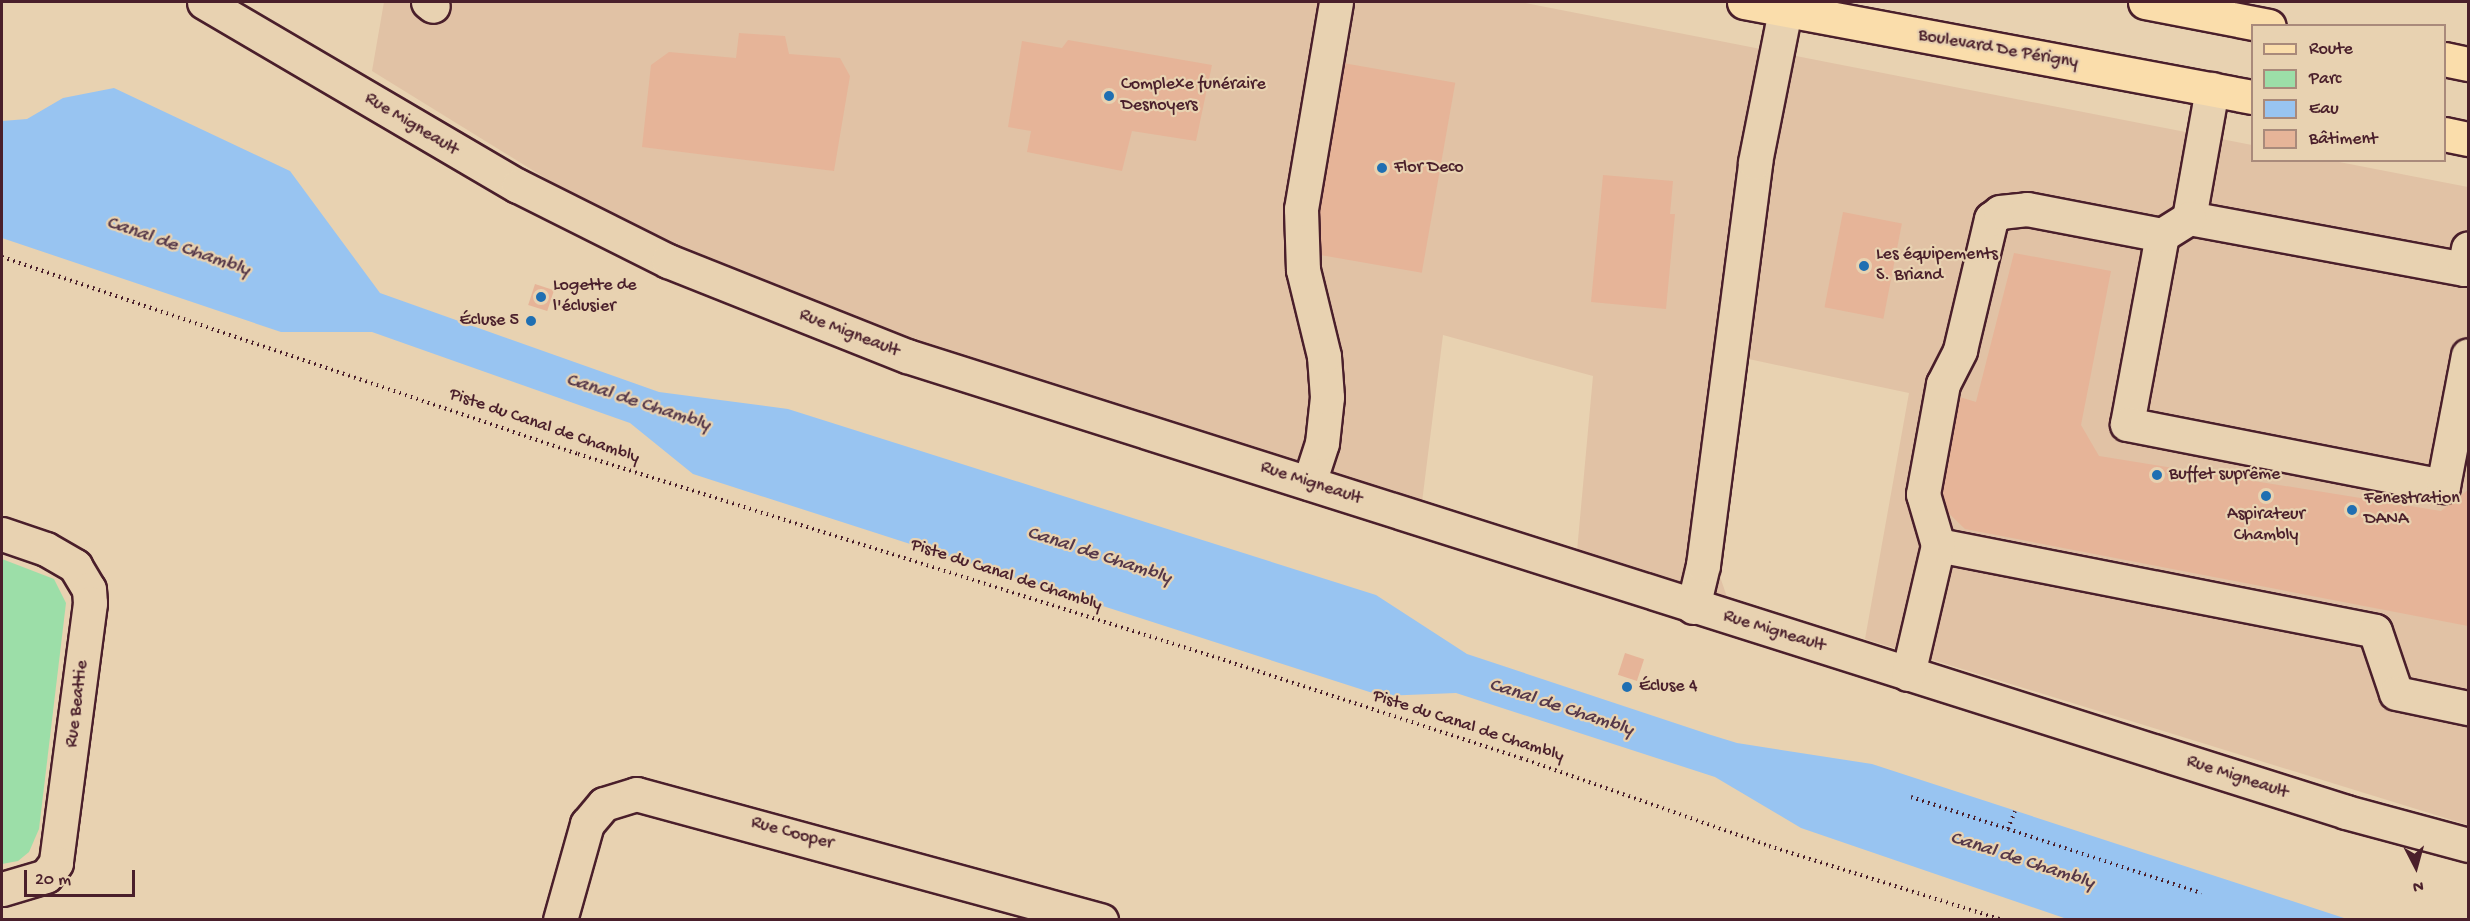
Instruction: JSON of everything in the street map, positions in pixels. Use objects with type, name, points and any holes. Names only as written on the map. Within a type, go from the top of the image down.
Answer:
[{"type":"main road","name":"Boulevard De Périgny","points":[[1744,2],[2251,97]]},
{"type":"main road","points":[[2145,2],[2259,24]]},
{"type":"main road","points":[[2446,60],[2469,64]]},
{"type":"main road","points":[[2446,134],[2469,139]]},
{"type":"street","name":"Rue Migneault","points":[[204,2],[518,186],[668,261],[907,356],[1693,607],[2346,812],[2469,845]]},
{"type":"street","points":[[1309,483],[1322,443],[1327,398],[1324,356],[1303,270],[1301,209],[1336,2]]},
{"type":"street","points":[[1693,607],[1703,566],[1755,162],[1785,10]]},
{"type":"street","points":[[2189,218],[2212,89]]},
{"type":"street","points":[[1908,674],[1938,544],[1923,494],[1943,384],[1960,350],[1991,219],[2000,212],[2027,209],[2162,235],[2189,218],[2467,265]]},
{"type":"street","points":[[2162,235],[2127,424],[2443,486],[2469,355]]},
{"type":"street","name":"Rue Beattie","points":[[2,534],[54,552],[75,566],[89,589],[90,603],[56,863],[46,876],[2,889]]},
{"type":"street","points":[[1938,544],[2375,631],[2396,693],[2469,708]]},
{"type":"street","name":"Rue Cooper","points":[[560,920],[588,824],[604,804],[636,794],[1101,920]]},
{"type":"path","name":"Piste du Canal de Chambly","points":[[2,258],[578,454],[1218,658],[1521,758],[1769,846],[2002,920]]},
{"type":"path","points":[[1911,797],[2202,893]]},
{"type":"path","points":[[2008,830],[2015,811]]},
{"type":"shaded area","points":[[384,2],[1520,2],[2251,145],[2251,162],[2339,162],[2468,187],[2468,825],[1865,639],[1909,393],[1744,358],[1718,571],[1727,597],[1577,551],[1593,376],[1443,335],[1422,502],[891,333],[741,277],[602,213],[372,71]]},
{"type":"green space","points":[[2,559],[54,579],[66,603],[39,829],[29,852],[18,861],[2,864]]},
{"type":"water","name":"Canal de Chambly","points":[[114,88],[290,171],[380,293],[659,392],[788,409],[1376,595],[1467,654],[1711,735],[1737,743],[1872,764],[2347,919],[2067,919],[1801,828],[1715,777],[1456,693],[1382,696],[693,474],[630,423],[372,332],[281,332],[2,238],[2,121],[27,119],[63,98]]},
{"type":"building","points":[[739,33],[785,36],[789,54],[840,58],[850,76],[834,171],[642,147],[651,65],[669,52],[736,58]]},
{"type":"building","name":"Complexe funéraire Desnoyers","points":[[1068,40],[1212,65],[1196,141],[1132,131],[1122,171],[1027,152],[1031,131],[1008,127],[1022,41],[1062,48]]},
{"type":"building","name":"Flor Deco","points":[[1343,63],[1455,83],[1422,273],[1309,253]]},
{"type":"building","points":[[1603,175],[1673,181],[1670,214],[1675,214],[1666,309],[1591,302]]},
{"type":"building","name":"Les équipements S. Briand","points":[[1843,212],[1902,223],[1883,319],[1824,307]]},
{"type":"building","points":[[2014,253],[2111,271],[2081,425],[2099,456],[2441,511],[2468,490],[2468,626],[1965,529],[1936,501],[1953,395],[1976,402]]},
{"type":"building","name":"Logette de l'éclusier","points":[[535,284],[554,290],[547,311],[528,305]]},
{"type":"building","points":[[1625,653],[1644,659],[1637,681],[1618,675]]},
{"type":"place","name":"Complexe funéraire Desnoyers","points":[[1109,96]]},
{"type":"place","name":"Flor Deco","points":[[1382,168]]},
{"type":"place","name":"Les équipements S. Briand","points":[[1864,266]]},
{"type":"place","name":"Logette de l'éclusier","points":[[541,297]]},
{"type":"place","name":"Écluse 5","points":[[531,321]]},
{"type":"place","name":"Buffet suprême","points":[[2157,475]]},
{"type":"place","name":"Aspirateur Chambly","points":[[2266,496]]},
{"type":"place","name":"Fenestration DANA","points":[[2352,510]]},
{"type":"place","name":"Écluse 4","points":[[1627,687]]}]
